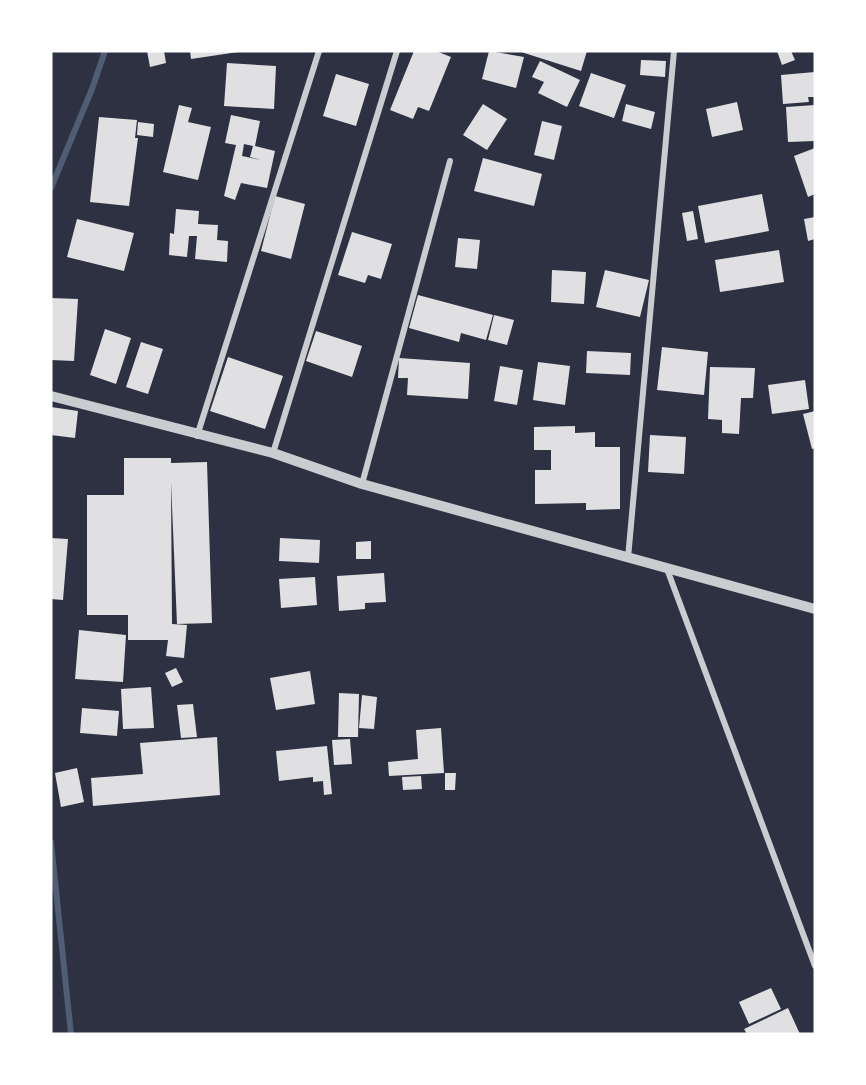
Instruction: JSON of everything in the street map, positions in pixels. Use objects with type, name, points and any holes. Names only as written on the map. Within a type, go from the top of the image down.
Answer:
[{"type":"street","points":[[197,436],[319,51]]},
{"type":"street","points":[[273,453],[397,51]]},
{"type":"street","points":[[628,558],[674,51]]},
{"type":"street","points":[[362,484],[450,161]]},
{"type":"street","points":[[51,396],[197,436],[273,453],[362,484],[815,609]]},
{"type":"street","points":[[666,568],[815,966]]},
{"type":"building","points":[[147,51],[164,51],[166,63],[150,67]]},
{"type":"building","points":[[190,51],[238,51],[238,52],[191,59]]},
{"type":"building","points":[[414,51],[436,51],[451,57],[429,111],[418,107],[413,119],[390,110]]},
{"type":"building","points":[[489,51],[524,57],[516,88],[482,79]]},
{"type":"building","points":[[518,51],[587,51],[581,71]]},
{"type":"building","points":[[777,51],[791,51],[795,60],[782,65]]},
{"type":"building","points":[[641,60],[666,61],[665,77],[640,75]]},
{"type":"building","points":[[540,61],[580,80],[567,107],[538,93],[544,82],[532,77]]},
{"type":"building","points":[[227,63],[276,66],[274,109],[224,106]]},
{"type":"building","points":[[815,72],[815,97],[808,97],[809,102],[783,104],[781,75]]},
{"type":"building","points":[[591,73],[626,85],[614,118],[579,106]]},
{"type":"building","points":[[336,74],[369,84],[356,126],[323,116]]},
{"type":"building","points":[[737,102],[743,130],[712,137],[706,109]]},
{"type":"building","points":[[483,104],[507,119],[487,150],[463,135]]},
{"type":"building","points":[[626,104],[655,112],[651,129],[622,121]]},
{"type":"building","points":[[179,105],[192,108],[188,122],[211,127],[198,180],[163,172]]},
{"type":"building","points":[[815,105],[815,141],[788,142],[786,107]]},
{"type":"building","points":[[231,115],[260,121],[255,146],[275,151],[267,188],[241,183],[235,200],[224,196],[236,145],[225,143]],"holes":[[[244,144],[253,146],[250,157],[261,160],[242,156]]]},
{"type":"building","points":[[99,117],[137,120],[135,138],[138,138],[129,206],[90,202]]},
{"type":"building","points":[[542,121],[562,126],[554,160],[534,155]]},
{"type":"building","points":[[138,122],[154,124],[153,137],[137,135]]},
{"type":"building","points":[[815,148],[815,194],[808,197],[794,156]]},
{"type":"building","points":[[483,158],[542,174],[534,206],[474,191]]},
{"type":"building","points":[[762,194],[769,231],[705,243],[698,206]]},
{"type":"building","points":[[275,196],[305,204],[291,259],[261,251]]},
{"type":"building","points":[[176,209],[199,211],[198,224],[218,225],[217,240],[228,241],[227,262],[195,259],[197,236],[189,236],[187,257],[169,255],[170,233],[174,234]]},
{"type":"building","points":[[693,211],[698,239],[687,241],[682,213]]},
{"type":"building","points":[[815,217],[815,239],[808,241],[804,219]]},
{"type":"building","points":[[77,219],[134,233],[124,271],[67,257]]},
{"type":"building","points":[[352,232],[392,244],[381,279],[368,275],[365,283],[338,275]]},
{"type":"building","points":[[458,238],[480,240],[477,269],[455,267]]},
{"type":"building","points":[[779,250],[784,282],[720,292],[715,260]]},
{"type":"building","points":[[552,270],[586,272],[584,304],[551,302]]},
{"type":"building","points":[[605,270],[649,280],[640,317],[596,307]]},
{"type":"building","points":[[418,295],[493,315],[486,340],[461,333],[459,342],[409,328]]},
{"type":"building","points":[[51,298],[78,299],[74,361],[51,360]]},
{"type":"building","points":[[494,315],[514,320],[507,345],[488,340]]},
{"type":"building","points":[[105,329],[131,338],[116,384],[90,375]]},
{"type":"building","points":[[316,331],[362,346],[352,377],[306,361]]},
{"type":"building","points":[[141,342],[163,349],[148,394],[126,387]]},
{"type":"building","points":[[662,347],[708,352],[704,395],[657,390]]},
{"type":"building","points":[[587,351],[631,353],[630,375],[586,373]]},
{"type":"building","points":[[228,357],[283,376],[265,429],[210,411]]},
{"type":"building","points":[[399,358],[470,363],[468,399],[407,395],[408,378],[398,378]]},
{"type":"building","points":[[538,362],[570,366],[565,405],[533,400]]},
{"type":"building","points":[[500,366],[523,370],[517,405],[494,401]]},
{"type":"building","points":[[710,367],[755,368],[753,398],[741,398],[739,434],[722,433],[722,420],[708,419]]},
{"type":"building","points":[[805,380],[809,409],[772,414],[768,385]]},
{"type":"building","points":[[51,407],[78,411],[75,438],[51,435]]},
{"type":"building","points":[[815,411],[815,448],[812,449],[803,414]]},
{"type":"building","points":[[575,426],[575,433],[595,432],[595,447],[620,447],[620,509],[586,510],[586,503],[535,504],[535,470],[551,470],[551,450],[534,450],[534,427]]},
{"type":"building","points":[[650,435],[686,437],[684,474],[648,472]]},
{"type":"building","points":[[124,458],[171,458],[171,463],[207,462],[212,623],[177,624],[171,482],[172,624],[187,625],[184,658],[166,656],[168,640],[128,640],[128,615],[87,615],[87,495],[124,495]]},
{"type":"building","points":[[51,538],[68,539],[63,600],[51,599]]},
{"type":"building","points":[[280,538],[320,540],[319,563],[279,561]]},
{"type":"building","points":[[371,541],[371,559],[356,559],[356,542]]},
{"type":"building","points":[[384,573],[386,602],[365,603],[365,609],[339,611],[337,576]]},
{"type":"building","points":[[315,577],[317,605],[281,608],[279,579]]},
{"type":"building","points":[[79,630],[126,635],[123,682],[75,679]]},
{"type":"building","points":[[176,668],[183,682],[172,687],[165,673]]},
{"type":"building","points":[[310,671],[315,704],[276,710],[270,678]]},
{"type":"building","points":[[151,687],[154,728],[123,729],[121,689]]},
{"type":"building","points":[[339,693],[359,694],[358,737],[338,737]]},
{"type":"building","points":[[362,695],[377,697],[374,729],[359,728]]},
{"type":"building","points":[[193,704],[197,737],[181,738],[177,705]]},
{"type":"building","points":[[82,708],[119,711],[117,736],[80,733]]},
{"type":"building","points":[[441,728],[444,773],[389,776],[388,762],[418,759],[416,730]]},
{"type":"building","points":[[217,737],[220,795],[93,806],[91,778],[143,774],[140,743]]},
{"type":"building","points":[[350,739],[352,764],[334,765],[332,740]]},
{"type":"building","points":[[327,746],[332,794],[324,795],[323,781],[313,782],[313,777],[279,781],[276,751]]},
{"type":"building","points":[[77,768],[84,802],[61,807],[55,773]]},
{"type":"building","points":[[445,773],[456,773],[455,790],[445,790]]},
{"type":"building","points":[[421,776],[422,789],[403,790],[402,777]]},
{"type":"building","points":[[771,988],[781,1009],[749,1024],[739,1002]]},
{"type":"building","points":[[788,1008],[800,1034],[747,1034],[744,1029]]},
{"type":"waterway","points":[[51,188],[92,89],[105,51]]},
{"type":"waterway","points":[[51,842],[71,1034]]}]
